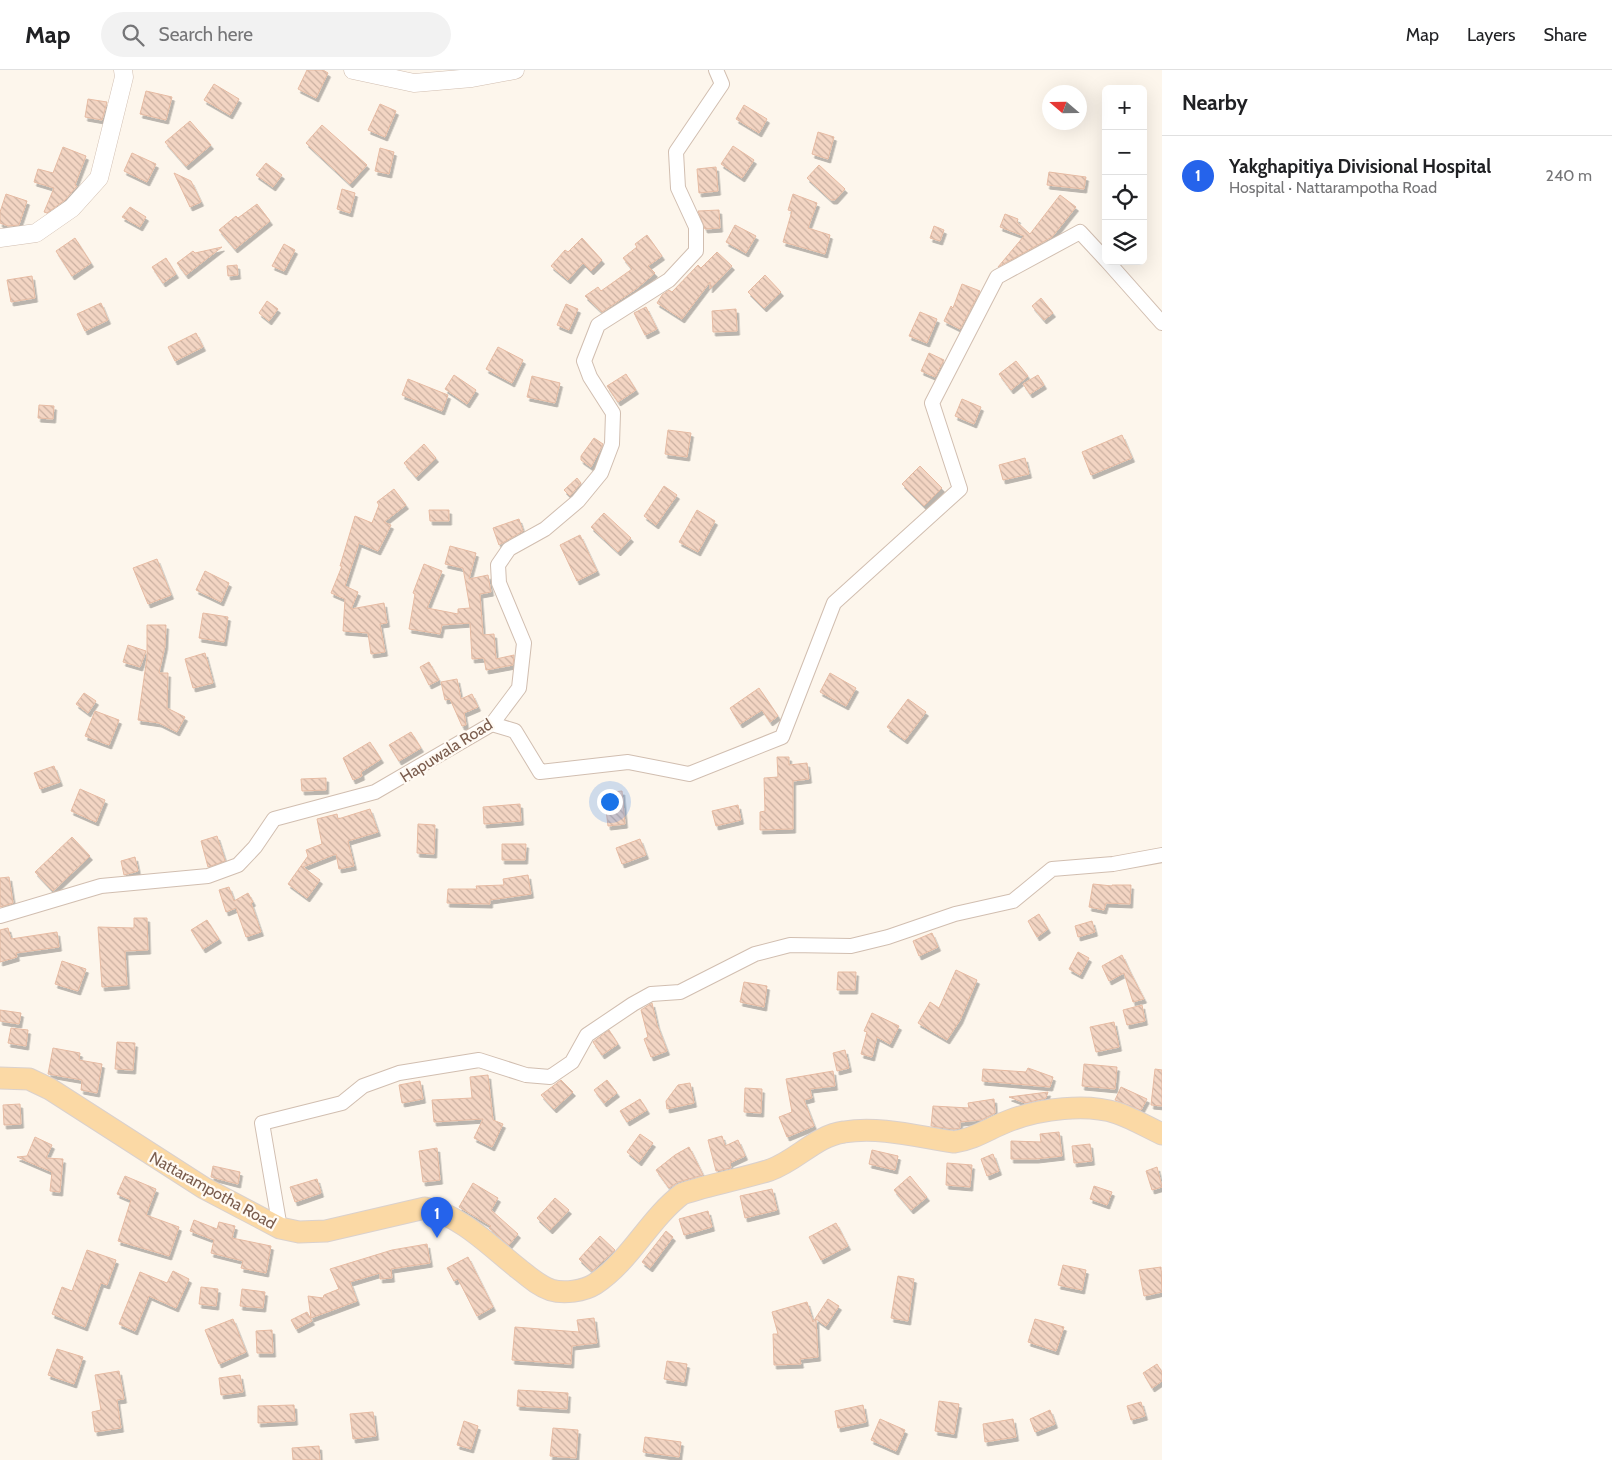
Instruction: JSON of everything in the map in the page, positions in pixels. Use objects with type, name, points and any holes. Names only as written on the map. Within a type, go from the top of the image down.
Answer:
[{"type":"main road","name":"Nattarampotha Road","points":[[0,1078],[29,1080],[50,1089],[204,1188],[280,1228],[299,1232],[326,1231],[425,1208],[439,1211],[473,1232],[536,1283],[552,1291],[574,1292],[594,1285],[615,1267],[671,1203],[682,1194],[771,1169],[790,1161],[828,1136],[869,1130],[954,1142],[968,1140],[1010,1120],[1034,1113],[1076,1109],[1098,1109],[1116,1113],[1162,1134]]},
{"type":"street","points":[[0,238],[36,233],[72,208],[99,178],[124,77],[123,70]]},
{"type":"street","points":[[353,70],[414,83],[472,78],[515,70]]},
{"type":"street","name":"Hapuwala Road","points":[[0,916],[101,886],[208,876],[238,865],[255,847],[274,819],[375,792],[492,724],[519,688],[524,643],[499,583],[498,564],[509,549],[545,529],[578,501],[601,473],[612,444],[613,414],[590,377],[584,361],[598,325],[669,280],[696,251],[696,227],[678,188],[676,152],[722,84],[716,70]]},
{"type":"street","points":[[492,724],[515,731],[540,772],[628,762],[689,774],[782,737],[834,603],[960,489],[932,404],[997,277],[1080,232],[1102,256]]},
{"type":"street","points":[[1111,265],[1162,322]]},
{"type":"street","points":[[280,1228],[262,1123],[342,1103],[363,1086],[400,1073],[479,1060],[526,1075],[550,1077],[572,1062],[587,1035],[633,1004],[651,994],[680,992],[755,954],[790,945],[851,946],[879,939],[955,914],[1013,901],[1052,869],[1113,864],[1162,855]]},
{"type":"building","points":[[307,70],[323,70],[328,73],[316,98],[298,89]]},
{"type":"building","points":[[214,84],[239,99],[230,115],[204,100]]},
{"type":"building","points":[[146,91],[172,97],[166,120],[140,114]]},
{"type":"building","points":[[88,99],[107,102],[102,120],[85,117]]},
{"type":"building","points":[[380,104],[396,111],[385,137],[368,130]]},
{"type":"building","points":[[744,105],[767,119],[759,133],[736,119]]},
{"type":"building","points":[[190,121],[211,145],[186,166],[165,142]]},
{"type":"building","points":[[322,125],[367,165],[350,184],[306,143]]},
{"type":"building","points":[[818,132],[834,137],[828,159],[812,154]]},
{"type":"building","points":[[733,146],[754,160],[742,178],[721,164]]},
{"type":"building","points":[[63,147],[86,156],[75,185],[77,186],[65,200],[47,213],[44,212],[54,188],[34,182],[38,169],[53,173]]},
{"type":"building","points":[[380,148],[394,152],[389,174],[375,171]]},
{"type":"building","points":[[132,153],[156,164],[147,182],[124,171]]},
{"type":"building","points":[[266,163],[282,175],[273,187],[256,175]]},
{"type":"building","points":[[819,165],[845,189],[835,200],[831,200],[807,178]]},
{"type":"building","points":[[716,167],[718,191],[699,193],[697,169]]},
{"type":"building","points":[[1049,172],[1086,177],[1084,189],[1047,185]]},
{"type":"building","points":[[174,173],[191,181],[201,202],[190,207]]},
{"type":"building","points":[[342,189],[355,193],[350,213],[337,209]]},
{"type":"building","points":[[6,194],[27,201],[19,225],[8,226],[0,223],[0,212]]},
{"type":"building","points":[[793,194],[817,203],[808,228],[830,235],[825,254],[783,242],[792,211],[788,210]]},
{"type":"building","points":[[1060,195],[1076,207],[1052,237],[998,267],[1024,236],[1000,227],[1005,214],[1018,219],[1017,222],[1030,234]]},
{"type":"building","points":[[257,204],[270,221],[235,249],[219,230],[236,216],[238,218]]},
{"type":"building","points":[[130,207],[146,217],[140,227],[122,217]]},
{"type":"building","points":[[719,210],[720,228],[705,229],[698,211]]},
{"type":"building","points":[[735,225],[756,236],[746,253],[726,242]]},
{"type":"building","points":[[934,226],[944,230],[940,241],[930,238]]},
{"type":"building","points":[[647,235],[662,256],[648,266],[655,273],[636,289],[602,312],[585,296],[598,287],[601,291],[632,269],[623,258],[637,247],[635,244]]},
{"type":"building","points":[[75,238],[91,263],[72,276],[56,251]]},
{"type":"building","points":[[582,238],[602,260],[591,271],[583,263],[568,280],[551,266],[565,250],[568,252]]},
{"type":"building","points":[[284,244],[295,250],[284,271],[272,266]]},
{"type":"building","points":[[222,247],[186,275],[177,263],[193,251],[195,253]]},
{"type":"building","points":[[717,252],[732,266],[710,289],[710,282],[682,319],[657,303],[662,295],[669,290],[672,292],[698,265],[701,268]]},
{"type":"building","points":[[166,258],[176,274],[163,283],[152,267]]},
{"type":"building","points":[[237,265],[238,275],[228,276],[227,266]]},
{"type":"building","points":[[765,275],[781,292],[764,308],[748,292]]},
{"type":"building","points":[[32,276],[35,298],[11,302],[7,280]]},
{"type":"building","points":[[962,284],[980,291],[960,329],[944,321],[951,306],[953,308]]},
{"type":"building","points":[[1041,298],[1053,313],[1044,320],[1032,306]]},
{"type":"building","points":[[267,301],[278,309],[269,321],[259,313]]},
{"type":"building","points":[[101,303],[108,320],[85,331],[77,314]]},
{"type":"building","points":[[566,304],[578,309],[569,330],[557,325]]},
{"type":"building","points":[[646,307],[657,329],[645,335],[634,313]]},
{"type":"building","points":[[736,309],[737,331],[713,332],[712,311]]},
{"type":"building","points":[[920,312],[937,319],[927,343],[909,336]]},
{"type":"building","points":[[196,333],[203,347],[175,361],[168,347]]},
{"type":"building","points":[[498,347],[523,360],[512,383],[486,369]]},
{"type":"building","points":[[929,353],[944,360],[935,377],[921,371]]},
{"type":"building","points":[[1016,361],[1028,376],[1011,390],[999,374]]},
{"type":"building","points":[[626,374],[636,390],[618,402],[607,386]]},
{"type":"building","points":[[454,375],[476,390],[467,404],[445,389]]},
{"type":"building","points":[[1038,375],[1044,385],[1030,394],[1023,384]]},
{"type":"building","points":[[532,376],[560,383],[555,403],[527,397]]},
{"type":"building","points":[[408,379],[448,395],[442,411],[402,395]]},
{"type":"building","points":[[962,399],[981,407],[974,424],[955,416]]},
{"type":"building","points":[[39,405],[54,406],[53,419],[38,418]]},
{"type":"building","points":[[668,430],[691,433],[687,457],[665,454]]},
{"type":"building","points":[[1122,435],[1132,458],[1091,475],[1082,452]]},
{"type":"building","points":[[594,438],[603,444],[591,467],[581,460],[581,456]]},
{"type":"building","points":[[424,444],[436,458],[416,477],[404,463]]},
{"type":"building","points":[[1025,458],[1029,474],[1003,480],[999,465]]},
{"type":"building","points":[[920,466],[942,488],[924,506],[902,484]]},
{"type":"building","points":[[577,478],[581,483],[570,496],[564,490]]},
{"type":"building","points":[[664,486],[677,495],[656,525],[644,516]]},
{"type":"building","points":[[394,489],[406,505],[384,522],[391,525],[378,551],[359,543],[345,586],[358,592],[351,609],[384,603],[387,623],[380,624],[385,652],[371,654],[368,633],[343,631],[345,599],[331,593],[342,566],[340,566],[355,516],[372,523],[379,505],[377,502]]},
{"type":"building","points":[[429,510],[449,510],[449,521],[430,521]]},
{"type":"building","points":[[697,510],[715,521],[698,552],[679,542]]},
{"type":"building","points":[[604,513],[631,538],[618,552],[591,527]]},
{"type":"building","points":[[519,519],[523,531],[499,545],[493,528]]},
{"type":"building","points":[[580,535],[597,571],[577,581],[560,545]]},
{"type":"building","points":[[450,546],[476,553],[469,579],[488,575],[491,592],[480,594],[483,635],[494,634],[496,659],[514,655],[513,665],[486,670],[484,658],[472,659],[470,623],[442,625],[440,634],[409,629],[415,594],[413,593],[424,564],[442,571],[427,608],[458,614],[458,609],[470,608],[463,568],[445,564]]},
{"type":"building","points":[[157,559],[171,595],[148,604],[133,568]]},
{"type":"building","points":[[205,571],[229,583],[221,602],[196,590]]},
{"type":"building","points":[[203,613],[228,617],[224,642],[199,638]]},
{"type":"building","points":[[147,625],[166,625],[165,646],[159,673],[168,673],[167,708],[185,717],[177,732],[159,723],[138,720],[147,657]]},
{"type":"building","points":[[128,645],[146,651],[140,667],[123,662]]},
{"type":"building","points":[[205,653],[213,683],[193,688],[185,659]]},
{"type":"building","points":[[429,662],[439,680],[429,685],[420,667]]},
{"type":"building","points":[[830,673],[856,688],[846,706],[820,692]]},
{"type":"building","points":[[457,679],[461,699],[472,694],[478,707],[464,713],[466,725],[462,726],[450,699],[445,700],[441,682]]},
{"type":"building","points":[[759,688],[778,716],[770,722],[762,710],[740,724],[730,708]]},
{"type":"building","points":[[84,693],[96,701],[88,713],[76,704]]},
{"type":"building","points":[[908,699],[926,712],[905,740],[887,727]]},
{"type":"building","points":[[95,711],[119,720],[109,745],[85,736]]},
{"type":"building","points":[[411,732],[421,748],[399,761],[389,745]]},
{"type":"building","points":[[370,742],[381,759],[361,772],[362,776],[353,780],[343,758]]},
{"type":"building","points":[[777,757],[789,757],[789,765],[807,763],[809,779],[793,781],[793,829],[760,830],[760,812],[765,811],[764,778],[778,777]]},
{"type":"building","points":[[54,766],[60,782],[40,789],[34,773]]},
{"type":"building","points":[[326,778],[326,790],[302,791],[301,779]]},
{"type":"building","points":[[80,789],[105,800],[96,822],[71,811]]},
{"type":"building","points":[[622,791],[625,824],[608,826],[604,793]]},
{"type":"building","points":[[520,804],[521,821],[484,824],[483,807]]},
{"type":"building","points":[[738,805],[741,820],[716,826],[712,811]]},
{"type":"building","points":[[370,809],[378,832],[348,841],[354,866],[339,869],[336,854],[303,867],[320,880],[307,898],[288,884],[308,856],[306,850],[322,844],[317,819],[337,814],[338,819]]},
{"type":"building","points":[[418,824],[435,825],[434,854],[417,853]]},
{"type":"building","points":[[217,836],[225,861],[208,867],[201,841]]},
{"type":"building","points":[[72,837],[90,856],[53,891],[35,872]]},
{"type":"building","points":[[640,839],[646,855],[622,864],[616,848]]},
{"type":"building","points":[[502,844],[526,844],[525,860],[502,860]]},
{"type":"building","points":[[135,857],[138,871],[124,875],[121,861]]},
{"type":"building","points":[[528,875],[531,894],[490,900],[490,904],[447,903],[448,889],[477,889],[476,886],[504,885],[503,879]]},
{"type":"building","points":[[9,877],[13,903],[0,907],[0,878]]},
{"type":"building","points":[[1093,884],[1131,885],[1130,904],[1106,903],[1104,910],[1089,907]]},
{"type":"building","points":[[229,887],[234,901],[248,893],[253,902],[251,903],[261,932],[246,937],[236,908],[226,912],[219,890]]},
{"type":"building","points":[[1039,914],[1048,929],[1037,937],[1028,921]]},
{"type":"building","points":[[134,918],[147,918],[148,950],[125,951],[127,985],[102,987],[98,927],[134,928]]},
{"type":"building","points":[[207,920],[219,939],[203,949],[191,930]]},
{"type":"building","points":[[1092,921],[1095,932],[1078,937],[1075,926]]},
{"type":"building","points":[[8,928],[11,939],[57,932],[59,947],[16,953],[17,957],[0,962],[0,930]]},
{"type":"building","points":[[932,933],[938,947],[919,956],[913,941]]},
{"type":"building","points":[[1078,952],[1089,958],[1080,975],[1069,969]]},
{"type":"building","points":[[1122,955],[1144,999],[1133,1002],[1124,973],[1109,981],[1102,966]]},
{"type":"building","points":[[62,961],[86,969],[78,991],[55,984]]},
{"type":"building","points":[[956,970],[977,980],[960,1020],[947,1040],[918,1023],[930,1002],[939,1008]]},
{"type":"building","points":[[838,972],[856,972],[855,990],[837,990]]},
{"type":"building","points":[[744,982],[767,986],[764,1007],[740,1002]]},
{"type":"building","points":[[652,1003],[657,1025],[667,1051],[651,1057],[644,1039],[648,1037],[641,1010]]},
{"type":"building","points":[[1142,1005],[1145,1021],[1127,1025],[1123,1010]]},
{"type":"building","points":[[0,1010],[21,1013],[19,1024],[0,1021]]},
{"type":"building","points":[[872,1013],[899,1026],[890,1044],[877,1037],[872,1057],[861,1054],[867,1032],[864,1031]]},
{"type":"building","points":[[1114,1022],[1119,1047],[1096,1052],[1090,1027]]},
{"type":"building","points":[[11,1028],[28,1030],[26,1046],[8,1043]]},
{"type":"building","points":[[609,1030],[618,1044],[602,1055],[593,1042]]},
{"type":"building","points":[[117,1042],[135,1043],[133,1070],[115,1069]]},
{"type":"building","points":[[53,1048],[80,1053],[79,1060],[102,1064],[97,1093],[81,1090],[82,1080],[48,1074]]},
{"type":"building","points":[[845,1050],[849,1068],[837,1071],[833,1053]]},
{"type":"building","points":[[1084,1064],[1117,1067],[1115,1089],[1082,1086]]},
{"type":"building","points":[[1028,1068],[1053,1077],[1050,1087],[982,1081],[983,1069],[1026,1072]]},
{"type":"building","points":[[1155,1069],[1162,1070],[1162,1106],[1151,1105]]},
{"type":"building","points":[[833,1071],[835,1086],[810,1089],[812,1098],[804,1100],[814,1126],[787,1137],[779,1117],[792,1112],[786,1079]]},
{"type":"building","points":[[488,1075],[493,1120],[503,1124],[492,1147],[474,1138],[483,1119],[434,1122],[432,1100],[472,1098],[470,1077]]},
{"type":"building","points":[[561,1080],[573,1092],[554,1109],[541,1095]]},
{"type":"building","points":[[607,1080],[617,1093],[604,1103],[594,1090]]},
{"type":"building","points":[[420,1081],[423,1099],[402,1103],[399,1085]]},
{"type":"building","points":[[690,1083],[694,1103],[667,1109],[666,1101],[678,1085]]},
{"type":"building","points":[[1121,1087],[1147,1099],[1141,1110],[1115,1100]]},
{"type":"building","points":[[745,1088],[762,1089],[761,1113],[744,1112]]},
{"type":"building","points":[[1048,1092],[1046,1098],[1025,1103],[1009,1097]]},
{"type":"building","points":[[640,1099],[647,1110],[627,1122],[620,1111]]},
{"type":"building","points":[[994,1099],[995,1113],[981,1120],[960,1122],[960,1128],[954,1129],[931,1126],[933,1106],[969,1108],[968,1103]]},
{"type":"building","points":[[20,1104],[21,1124],[4,1125],[3,1105]]},
{"type":"building","points":[[1059,1132],[1062,1156],[1011,1159],[1011,1141],[1041,1142],[1040,1134]]},
{"type":"building","points":[[640,1134],[653,1143],[639,1162],[627,1152]]},
{"type":"building","points":[[722,1136],[725,1146],[738,1140],[745,1156],[730,1163],[731,1168],[716,1171],[708,1140]]},
{"type":"building","points":[[35,1137],[52,1145],[46,1158],[63,1159],[60,1192],[50,1191],[52,1172],[17,1157],[27,1156]]},
{"type":"building","points":[[1090,1144],[1092,1161],[1074,1163],[1072,1146]]},
{"type":"building","points":[[689,1147],[703,1175],[678,1182],[669,1188],[656,1170]]},
{"type":"building","points":[[437,1148],[440,1180],[423,1182],[419,1151]]},
{"type":"building","points":[[872,1150],[898,1156],[895,1170],[869,1164]]},
{"type":"building","points":[[993,1154],[999,1171],[987,1176],[981,1159]]},
{"type":"building","points":[[947,1163],[972,1165],[970,1187],[946,1185]]},
{"type":"building","points":[[213,1166],[240,1172],[238,1184],[211,1177]]},
{"type":"building","points":[[1157,1167],[1162,1187],[1152,1190],[1146,1171]]},
{"type":"building","points":[[125,1176],[156,1189],[146,1215],[179,1227],[169,1256],[118,1241],[131,1200],[117,1194]]},
{"type":"building","points":[[910,1176],[927,1197],[911,1210],[894,1190]]},
{"type":"building","points":[[317,1179],[321,1193],[295,1202],[290,1187]]},
{"type":"building","points":[[473,1183],[498,1198],[491,1210],[518,1234],[509,1245],[489,1228],[491,1226],[459,1207]]},
{"type":"building","points":[[1094,1186],[1112,1192],[1107,1205],[1090,1199]]},
{"type":"building","points":[[772,1189],[777,1210],[745,1218],[740,1196]]},
{"type":"building","points":[[555,1198],[569,1210],[550,1230],[537,1218]]},
{"type":"building","points":[[708,1211],[712,1227],[684,1235],[679,1219]]},
{"type":"building","points":[[194,1220],[217,1229],[219,1222],[235,1226],[232,1238],[271,1246],[266,1273],[241,1268],[243,1261],[211,1253],[214,1240],[190,1231]]},
{"type":"building","points":[[836,1223],[848,1246],[821,1260],[809,1237]]},
{"type":"building","points":[[666,1231],[673,1237],[650,1268],[642,1262]]},
{"type":"building","points":[[600,1236],[615,1250],[592,1271],[579,1259]]},
{"type":"building","points":[[427,1244],[430,1263],[391,1269],[392,1278],[380,1279],[380,1273],[350,1282],[357,1301],[311,1318],[308,1296],[323,1298],[324,1295],[339,1289],[330,1269],[392,1250]]},
{"type":"building","points":[[87,1250],[116,1260],[107,1285],[101,1283],[85,1327],[52,1314],[62,1287],[72,1291]]},
{"type":"building","points":[[468,1257],[493,1307],[477,1316],[458,1279],[454,1281],[447,1268]]},
{"type":"building","points":[[1063,1265],[1086,1270],[1082,1290],[1058,1285]]},
{"type":"building","points":[[1161,1267],[1162,1292],[1144,1296],[1139,1270]]},
{"type":"building","points":[[173,1271],[189,1279],[176,1308],[149,1296],[135,1331],[119,1324],[140,1272],[167,1283]]},
{"type":"building","points":[[898,1276],[914,1279],[908,1321],[891,1318]]},
{"type":"building","points":[[201,1287],[218,1289],[216,1306],[199,1304]]},
{"type":"building","points":[[242,1289],[265,1292],[263,1308],[240,1306]]},
{"type":"building","points":[[828,1299],[839,1306],[826,1326],[816,1319],[818,1357],[800,1359],[801,1364],[774,1365],[773,1334],[778,1334],[772,1312],[807,1302],[813,1322]]},
{"type":"building","points":[[307,1312],[312,1321],[296,1329],[291,1320]]},
{"type":"building","points":[[594,1318],[597,1343],[572,1346],[571,1364],[512,1360],[515,1327],[579,1332],[577,1320]]},
{"type":"building","points":[[233,1319],[246,1352],[219,1364],[205,1330]]},
{"type":"building","points":[[1035,1319],[1064,1327],[1056,1351],[1028,1342]]},
{"type":"building","points":[[272,1330],[273,1353],[257,1353],[256,1331]]},
{"type":"building","points":[[57,1349],[83,1357],[74,1384],[48,1375]]},
{"type":"building","points":[[667,1361],[687,1364],[684,1382],[664,1379]]},
{"type":"building","points":[[1157,1364],[1162,1372],[1162,1381],[1152,1388],[1143,1373]]},
{"type":"building","points":[[119,1371],[124,1399],[117,1400],[121,1428],[95,1432],[92,1412],[101,1410],[95,1375]]},
{"type":"building","points":[[240,1375],[243,1392],[221,1395],[219,1378]]},
{"type":"building","points":[[518,1390],[568,1393],[567,1409],[517,1406]]},
{"type":"building","points":[[939,1401],[959,1404],[954,1434],[935,1431]]},
{"type":"building","points":[[1141,1402],[1145,1416],[1131,1420],[1127,1406]]},
{"type":"building","points":[[294,1405],[295,1421],[258,1423],[258,1406]]},
{"type":"building","points":[[863,1405],[866,1422],[838,1428],[835,1411]]},
{"type":"building","points":[[1050,1410],[1055,1424],[1035,1432],[1030,1419]]},
{"type":"building","points":[[373,1412],[376,1436],[353,1439],[350,1414]]},
{"type":"building","points":[[880,1419],[905,1430],[896,1451],[871,1440]]},
{"type":"building","points":[[1013,1419],[1016,1437],[985,1442],[983,1424]]},
{"type":"building","points":[[464,1421],[478,1426],[471,1449],[457,1445]]},
{"type":"building","points":[[553,1428],[578,1430],[576,1458],[550,1456]]},
{"type":"building","points":[[645,1437],[681,1442],[679,1457],[643,1452]]},
{"type":"building","points":[[319,1446],[320,1460],[293,1460],[292,1448]]},
{"type":"place","name":"Yakghapitiya Divisional Hospital","points":[[437,1238]]}]
